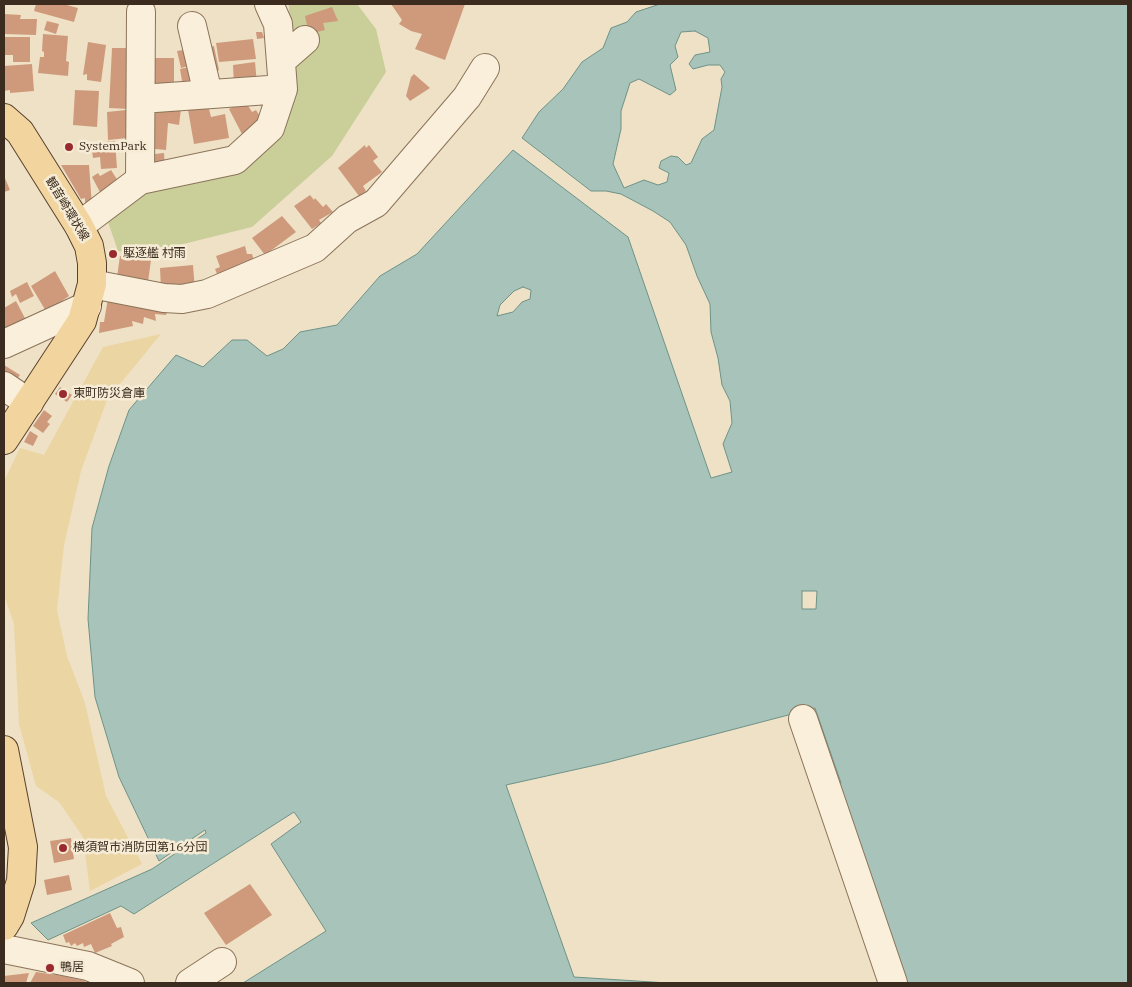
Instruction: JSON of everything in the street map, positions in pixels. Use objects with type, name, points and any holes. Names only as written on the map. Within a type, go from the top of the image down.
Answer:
[{"type":"main road","name":"観音崎環状線","points":[[4,440],[82,321],[89,295],[92,263],[89,246],[79,226],[9,129]]},
{"type":"main road","points":[[4,750],[23,847],[21,881],[10,916],[4,926]]},
{"type":"street","points":[[79,226],[140,180],[235,160],[270,128],[283,89],[278,24],[269,4]]},
{"type":"street","points":[[140,180],[142,12]]},
{"type":"street","points":[[192,26],[208,94]]},
{"type":"street","points":[[281,61],[305,40]]},
{"type":"street","points":[[4,344],[89,295],[182,299],[207,294],[315,248],[348,219],[376,203],[468,97],[485,68]]},
{"type":"street","points":[[141,99],[283,89]]},
{"type":"street","points":[[4,386],[30,403]]},
{"type":"street","points":[[803,719],[893,983]]},
{"type":"street","points":[[4,949],[88,966],[130,983]]},
{"type":"street","points":[[190,983],[222,962]]},
{"type":"green space","points":[[289,4],[357,4],[376,29],[386,72],[332,156],[252,227],[143,254],[118,251],[108,222],[132,197],[286,127]]},
{"type":"sand","points":[[161,334],[107,400],[81,471],[64,545],[57,610],[67,656],[85,703],[106,796],[142,864],[90,891],[83,837],[59,802],[36,786],[19,724],[14,624],[4,595],[4,481],[20,448],[44,455],[103,347]]},
{"type":"water","points":[[660,4],[1128,4],[1128,983],[900,983],[836,789],[841,783],[815,708],[605,763],[506,785],[574,977],[668,983],[243,983],[326,931],[271,844],[301,822],[294,812],[134,914],[121,906],[48,940],[31,923],[152,869],[206,833],[205,830],[159,861],[119,777],[95,697],[88,619],[92,528],[109,466],[129,410],[176,355],[203,367],[232,340],[247,340],[267,356],[283,349],[300,332],[337,325],[380,276],[417,254],[513,150],[628,237],[711,478],[732,472],[723,444],[732,423],[730,401],[722,385],[718,358],[711,332],[710,304],[686,245],[670,222],[621,194],[591,191],[522,138],[539,112],[563,89],[582,62],[603,48],[611,28],[627,22],[636,12]],"holes":[[[695,31],[708,38],[710,52],[695,55],[689,64],[693,69],[708,65],[720,65],[725,72],[721,79],[722,87],[714,130],[702,139],[691,163],[686,165],[678,157],[671,156],[661,161],[659,168],[669,173],[667,182],[658,185],[644,180],[624,188],[613,164],[621,129],[621,111],[630,83],[639,79],[670,95],[676,90],[670,65],[678,57],[675,46],[681,32]],[[523,287],[531,290],[530,299],[522,302],[513,312],[497,316],[500,305],[514,291]],[[802,591],[817,591],[816,609],[802,609]]]},
{"type":"building","points":[[36,4],[63,4],[78,8],[74,22],[34,11]]},
{"type":"building","points":[[391,4],[465,4],[445,60],[415,49],[422,34],[411,31],[399,24],[402,20]]},
{"type":"building","points":[[332,7],[338,21],[323,23],[325,30],[309,34],[305,16]]},
{"type":"building","points":[[4,14],[21,15],[20,19],[37,19],[36,35],[4,34]]},
{"type":"building","points":[[47,21],[59,24],[56,34],[44,30]]},
{"type":"building","points":[[256,32],[262,32],[264,38],[257,39]]},
{"type":"building","points":[[43,34],[68,36],[66,61],[69,62],[68,76],[38,73],[40,57],[44,57],[44,52],[42,51]]},
{"type":"building","points":[[4,37],[30,37],[30,62],[13,62],[13,55],[4,55]]},
{"type":"building","points":[[253,39],[256,59],[219,62],[216,43]]},
{"type":"building","points":[[88,42],[106,45],[101,82],[87,80],[87,74],[83,75]]},
{"type":"building","points":[[214,46],[219,70],[207,73],[203,48]]},
{"type":"building","points":[[112,48],[132,48],[129,109],[109,108]]},
{"type":"building","points":[[189,49],[193,65],[181,68],[177,51]]},
{"type":"building","points":[[149,58],[174,58],[174,85],[149,85]]},
{"type":"building","points":[[255,62],[257,84],[234,86],[233,65]]},
{"type":"building","points":[[32,64],[34,91],[10,93],[10,90],[4,91],[4,66]]},
{"type":"building","points":[[198,65],[203,90],[184,93],[180,69]]},
{"type":"building","points":[[414,74],[430,88],[410,101],[406,96],[411,77]]},
{"type":"building","points":[[75,90],[99,91],[97,127],[73,125]]},
{"type":"building","points":[[207,101],[211,117],[225,114],[229,138],[194,144],[187,104]]},
{"type":"building","points":[[245,101],[252,112],[256,110],[262,120],[244,138],[229,109]]},
{"type":"building","points":[[149,106],[181,109],[179,125],[168,123],[166,150],[145,148]]},
{"type":"building","points":[[126,110],[127,138],[108,140],[107,112]]},
{"type":"building","points":[[115,141],[117,168],[101,169],[100,157],[93,158],[91,143]]},
{"type":"building","points":[[365,145],[366,148],[369,145],[378,157],[373,161],[382,172],[363,186],[366,191],[359,196],[338,168]]},
{"type":"building","points":[[164,153],[165,166],[146,167],[146,155]]},
{"type":"building","points":[[61,165],[89,165],[92,206],[85,206],[85,198],[81,199]]},
{"type":"building","points":[[111,170],[120,184],[101,194],[92,177],[98,173],[100,176]]},
{"type":"building","points":[[4,176],[10,190],[4,192]]},
{"type":"building","points":[[310,195],[323,207],[326,204],[333,212],[319,220],[321,223],[312,229],[294,206]]},
{"type":"building","points":[[282,216],[296,232],[265,255],[252,238]]},
{"type":"building","points":[[245,246],[247,254],[252,254],[255,263],[219,279],[215,269],[220,267],[216,256]]},
{"type":"building","points":[[120,256],[151,260],[148,282],[117,277]]},
{"type":"building","points":[[193,265],[195,290],[161,289],[160,268]]},
{"type":"building","points":[[55,271],[69,296],[59,303],[61,306],[47,313],[31,286]]},
{"type":"building","points":[[27,282],[34,296],[20,303],[16,294],[12,297],[10,291]]},
{"type":"building","points":[[108,298],[170,304],[166,315],[155,314],[156,321],[144,317],[143,324],[132,321],[133,326],[99,333],[100,322],[104,322]]},
{"type":"building","points":[[16,301],[28,324],[4,336],[4,308]]},
{"type":"building","points":[[4,365],[20,375],[13,385],[4,380]]},
{"type":"building","name":"東町防災倉庫","points":[[60,387],[72,395],[67,402],[55,394]]},
{"type":"building","points":[[44,410],[52,416],[47,422],[50,424],[43,433],[33,426]]},
{"type":"building","points":[[30,431],[38,436],[33,446],[24,442]]},
{"type":"building","points":[[71,838],[74,859],[54,863],[50,841]]},
{"type":"building","points":[[69,875],[72,890],[47,895],[44,880]]},
{"type":"building","points":[[250,884],[272,915],[226,945],[204,913]]},
{"type":"building","points":[[110,913],[117,928],[121,927],[124,937],[111,944],[112,946],[95,953],[91,944],[84,947],[83,943],[77,946],[75,943],[71,946],[69,942],[66,943],[63,935]]},
{"type":"building","points":[[36,972],[85,981],[84,983],[30,983]]},
{"type":"building","points":[[29,973],[26,983],[4,983],[4,976]]},
{"type":"place","name":"SystemPark","points":[[69,147]]},
{"type":"place","name":"駆逐艦 村雨","points":[[113,254]]},
{"type":"place","name":"東町防災倉庫","points":[[63,394]]},
{"type":"place","name":"横須賀市消防団第16分団","points":[[63,848]]},
{"type":"place","name":"鴨居","points":[[50,968]]}]
